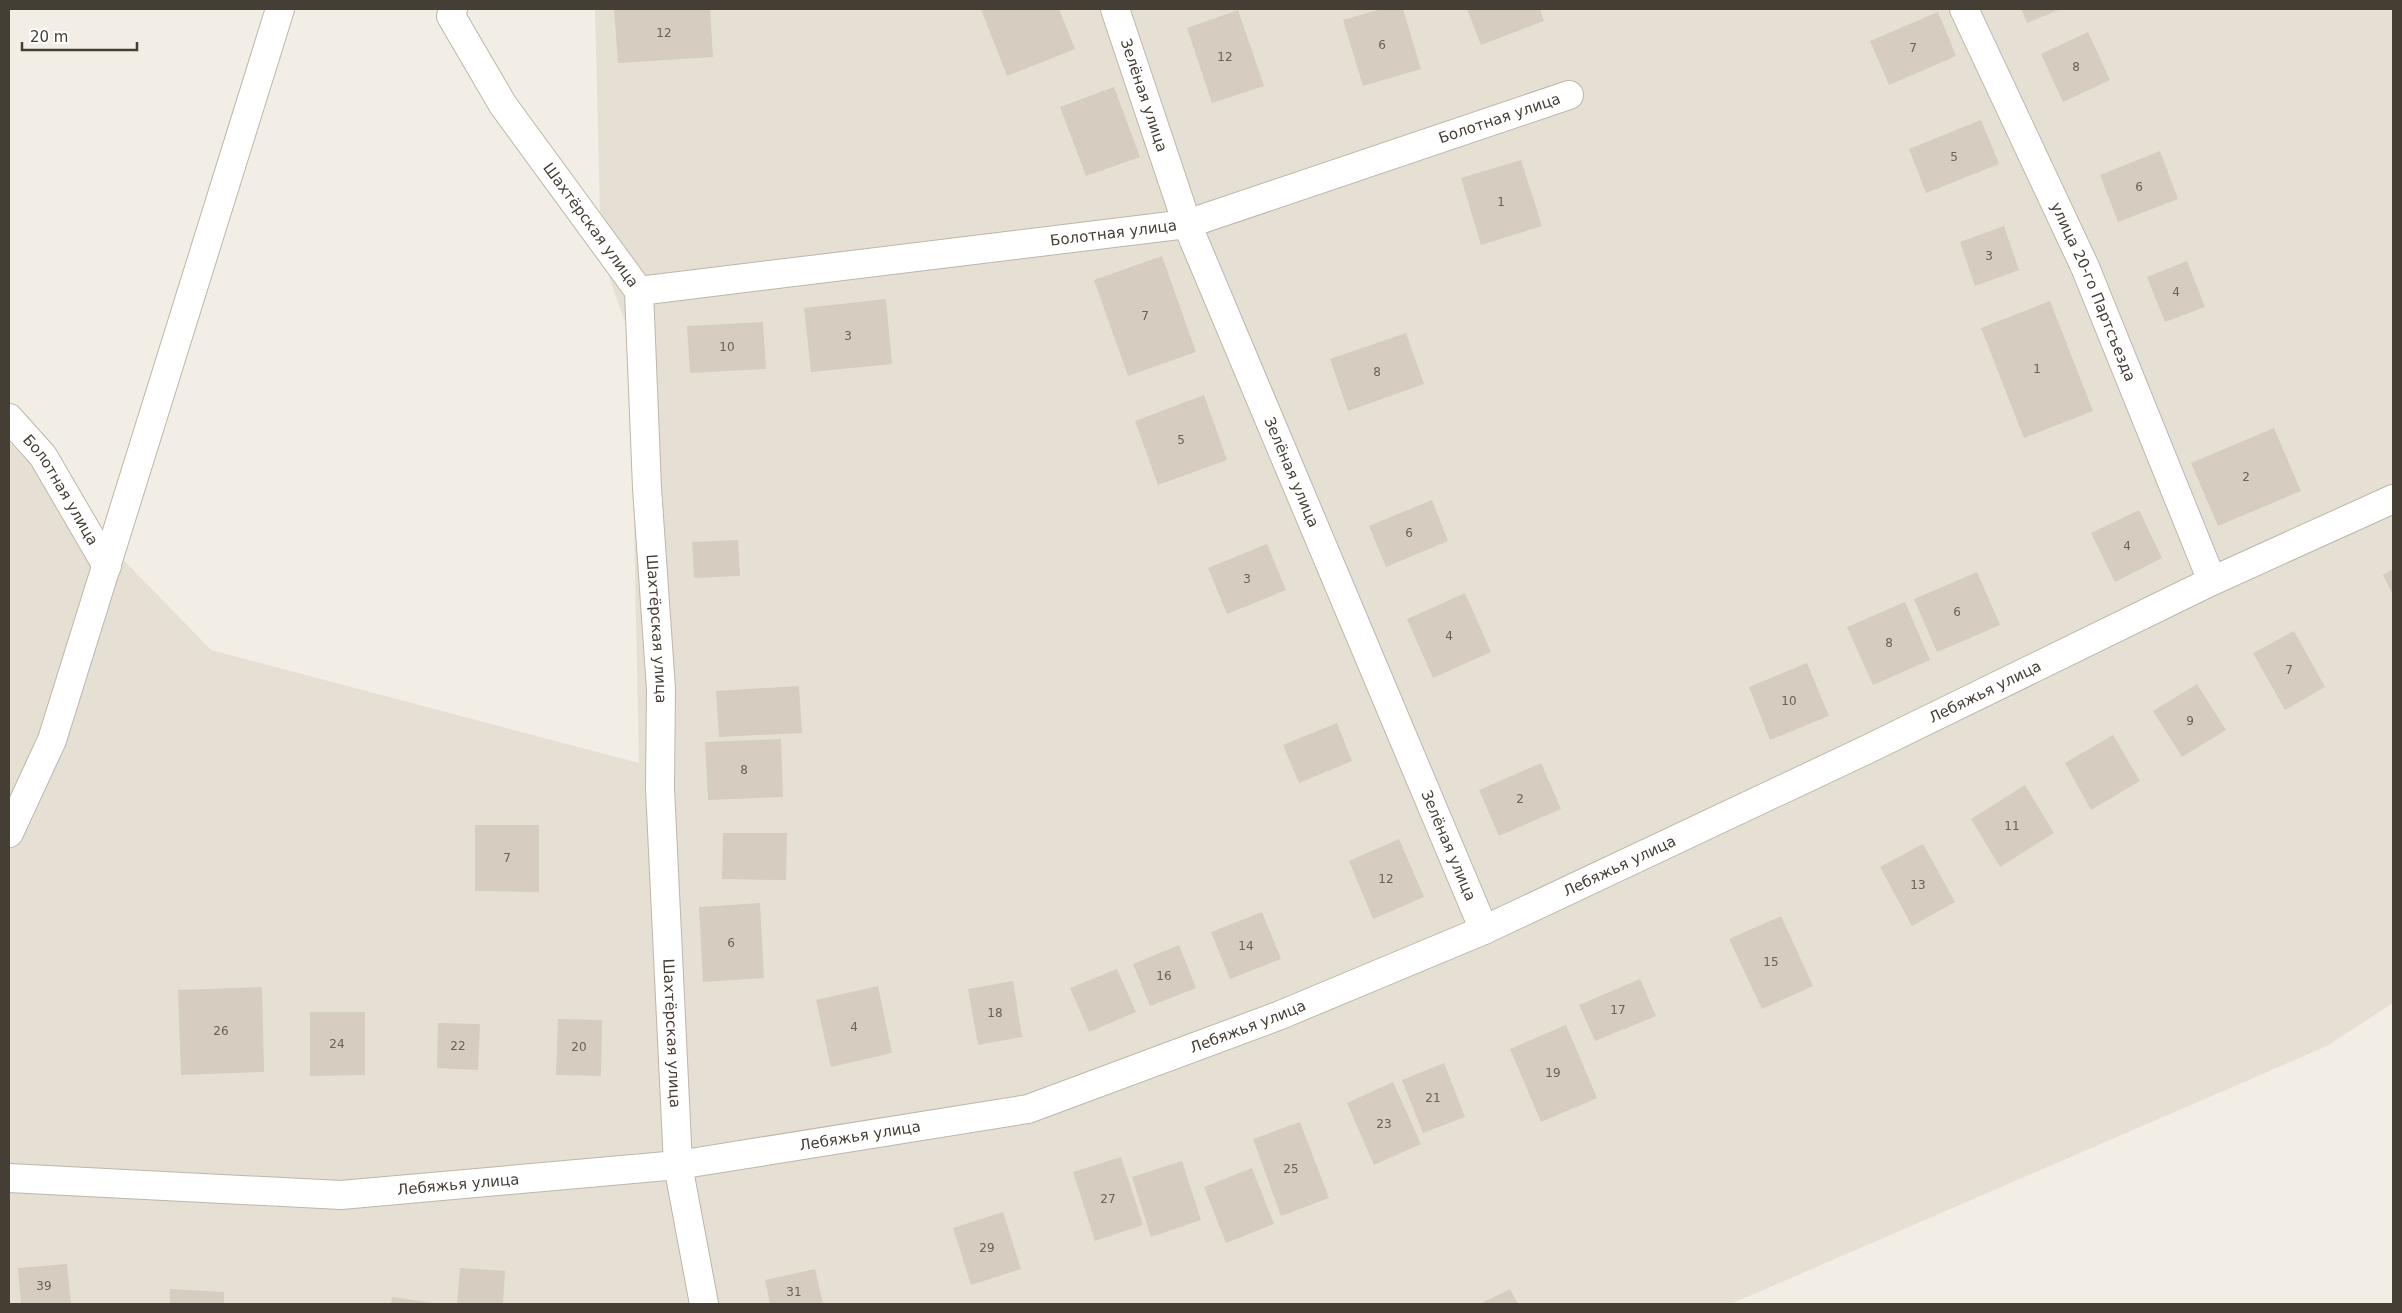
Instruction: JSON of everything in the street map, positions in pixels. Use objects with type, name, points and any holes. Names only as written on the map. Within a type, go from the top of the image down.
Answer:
[{"type":"street","points":[[9,833],[52,740],[280,9]]},
{"type":"street","name":"Шахтёрская улица","points":[[453,9],[451,16],[503,105],[639,291],[648,488],[661,689],[660,788],[678,1165],[704,1304]]},
{"type":"street","name":"Зелёная улица","points":[[1115,9],[1187,224],[1484,930]]},
{"type":"street","name":"улица 20-го Партсъезда","points":[[1964,9],[2085,267],[2212,581]]},
{"type":"street","name":"Болотная улица","points":[[639,291],[1187,224],[1569,95]]},
{"type":"street","name":"Болотная улица","points":[[9,418],[43,456],[107,566]]},
{"type":"street","name":"Лебяжья улица","points":[[9,1178],[341,1195],[678,1165],[1028,1109],[1278,1016],[1484,930],[1875,746],[2212,581],[2393,499]]},
{"type":"shaded area","points":[[595,9],[2393,9],[2393,1003],[2327,1046],[1731,1304],[9,1304],[9,442],[211,650],[639,763],[630,336],[601,254]]},
{"type":"building","points":[[614,9],[710,9],[713,57],[618,63]]},
{"type":"building","points":[[981,9],[1059,9],[1075,49],[1007,76]]},
{"type":"building","points":[[1381,9],[1403,9],[1421,69],[1363,86],[1343,20]]},
{"type":"building","points":[[1467,9],[1540,9],[1544,21],[1481,45]]},
{"type":"building","points":[[2021,9],[2061,9],[2027,23]]},
{"type":"building","points":[[1238,10],[1264,86],[1212,103],[1187,28]]},
{"type":"building","points":[[1938,12],[1956,56],[1889,85],[1870,41]]},
{"type":"building","points":[[2088,32],[2110,80],[2063,102],[2041,54]]},
{"type":"building","points":[[1114,87],[1140,157],[1086,176],[1060,107]]},
{"type":"building","points":[[1981,120],[1999,164],[1926,193],[1909,149]]},
{"type":"building","points":[[2160,151],[2178,199],[2118,222],[2100,175]]},
{"type":"building","points":[[1521,160],[1542,226],[1481,245],[1461,178]]},
{"type":"building","points":[[2004,226],[2019,270],[1975,286],[1960,242]]},
{"type":"building","points":[[1162,256],[1196,352],[1128,376],[1094,280]]},
{"type":"building","points":[[2187,261],[2205,307],[2165,322],[2147,277]]},
{"type":"building","points":[[886,299],[892,364],[811,372],[804,308]]},
{"type":"building","points":[[2050,301],[2093,411],[2024,438],[1981,328]]},
{"type":"building","points":[[763,322],[766,369],[690,373],[687,326]]},
{"type":"building","points":[[1406,333],[1424,384],[1348,411],[1330,359]]},
{"type":"building","points":[[1204,395],[1227,460],[1158,485],[1135,421]]},
{"type":"building","points":[[2274,428],[2301,491],[2218,526],[2191,463]]},
{"type":"building","points":[[1432,500],[1448,541],[1386,567],[1369,526]]},
{"type":"building","points":[[2139,510],[2162,558],[2115,582],[2091,533]]},
{"type":"building","points":[[738,540],[740,576],[694,578],[692,542]]},
{"type":"building","points":[[1267,544],[1286,590],[1227,614],[1208,568]]},
{"type":"building","points":[[2393,569],[2393,595],[2383,575]]},
{"type":"building","points":[[1977,572],[2000,625],[1937,652],[1914,599]]},
{"type":"building","points":[[1465,593],[1491,652],[1433,678],[1407,619]]},
{"type":"building","points":[[1905,602],[1930,660],[1873,685],[1847,627]]},
{"type":"building","points":[[2294,631],[2325,687],[2285,710],[2253,653]]},
{"type":"building","points":[[1807,663],[1829,716],[1770,740],[1749,687]]},
{"type":"building","points":[[2197,684],[2226,730],[2182,757],[2153,711]]},
{"type":"building","points":[[799,686],[802,733],[719,737],[716,691]]},
{"type":"building","points":[[1337,723],[1352,761],[1299,783],[1283,745]]},
{"type":"building","points":[[2113,735],[2140,781],[2091,810],[2065,763]]},
{"type":"building","points":[[781,739],[783,797],[708,800],[705,742]]},
{"type":"building","points":[[1541,763],[1561,809],[1499,836],[1479,790]]},
{"type":"building","points":[[2025,785],[2054,833],[2000,867],[1971,819]]},
{"type":"building","points":[[475,825],[539,825],[539,892],[475,891]]},
{"type":"building","points":[[723,833],[787,833],[786,880],[722,879]]},
{"type":"building","points":[[1399,839],[1424,897],[1373,919],[1349,861]]},
{"type":"building","points":[[1923,844],[1955,902],[1912,926],[1880,867]]},
{"type":"building","points":[[760,903],[764,978],[703,982],[699,907]]},
{"type":"building","points":[[1262,912],[1281,959],[1230,979],[1211,932]]},
{"type":"building","points":[[1781,916],[1813,986],[1762,1009],[1729,939]]},
{"type":"building","points":[[1179,945],[1196,988],[1150,1006],[1133,964]]},
{"type":"building","points":[[1117,969],[1136,1012],[1089,1032],[1070,988]]},
{"type":"building","points":[[1640,979],[1656,1016],[1595,1041],[1579,1005]]},
{"type":"building","points":[[1013,981],[1022,1037],[978,1045],[968,989]]},
{"type":"building","points":[[878,986],[892,1053],[831,1067],[816,1000]]},
{"type":"building","points":[[262,987],[264,1072],[181,1075],[178,990]]},
{"type":"building","points":[[310,1012],[365,1012],[365,1075],[310,1076]]},
{"type":"building","points":[[558,1019],[602,1020],[601,1076],[556,1075]]},
{"type":"building","points":[[438,1023],[480,1024],[478,1070],[437,1068]]},
{"type":"building","points":[[1566,1025],[1597,1098],[1541,1122],[1510,1049]]},
{"type":"building","points":[[1444,1063],[1465,1117],[1423,1133],[1402,1080]]},
{"type":"building","points":[[1393,1082],[1421,1144],[1374,1165],[1347,1103]]},
{"type":"building","points":[[1300,1122],[1329,1198],[1281,1216],[1253,1139]]},
{"type":"building","points":[[1121,1157],[1143,1225],[1095,1241],[1073,1172]]},
{"type":"building","points":[[1182,1161],[1201,1220],[1151,1237],[1132,1177]]},
{"type":"building","points":[[1252,1168],[1274,1224],[1226,1243],[1204,1187]]},
{"type":"building","points":[[1003,1212],[1021,1269],[971,1285],[953,1228]]},
{"type":"building","points":[[67,1264],[71,1304],[21,1304],[18,1268]]},
{"type":"building","points":[[460,1268],[505,1271],[503,1304],[457,1304]]},
{"type":"building","points":[[815,1269],[823,1304],[770,1304],[765,1280]]},
{"type":"building","points":[[170,1289],[224,1292],[224,1304],[170,1304]]},
{"type":"building","points":[[1510,1289],[1518,1304],[1480,1304]]},
{"type":"building","points":[[392,1297],[434,1303],[434,1304],[391,1304]]}]
